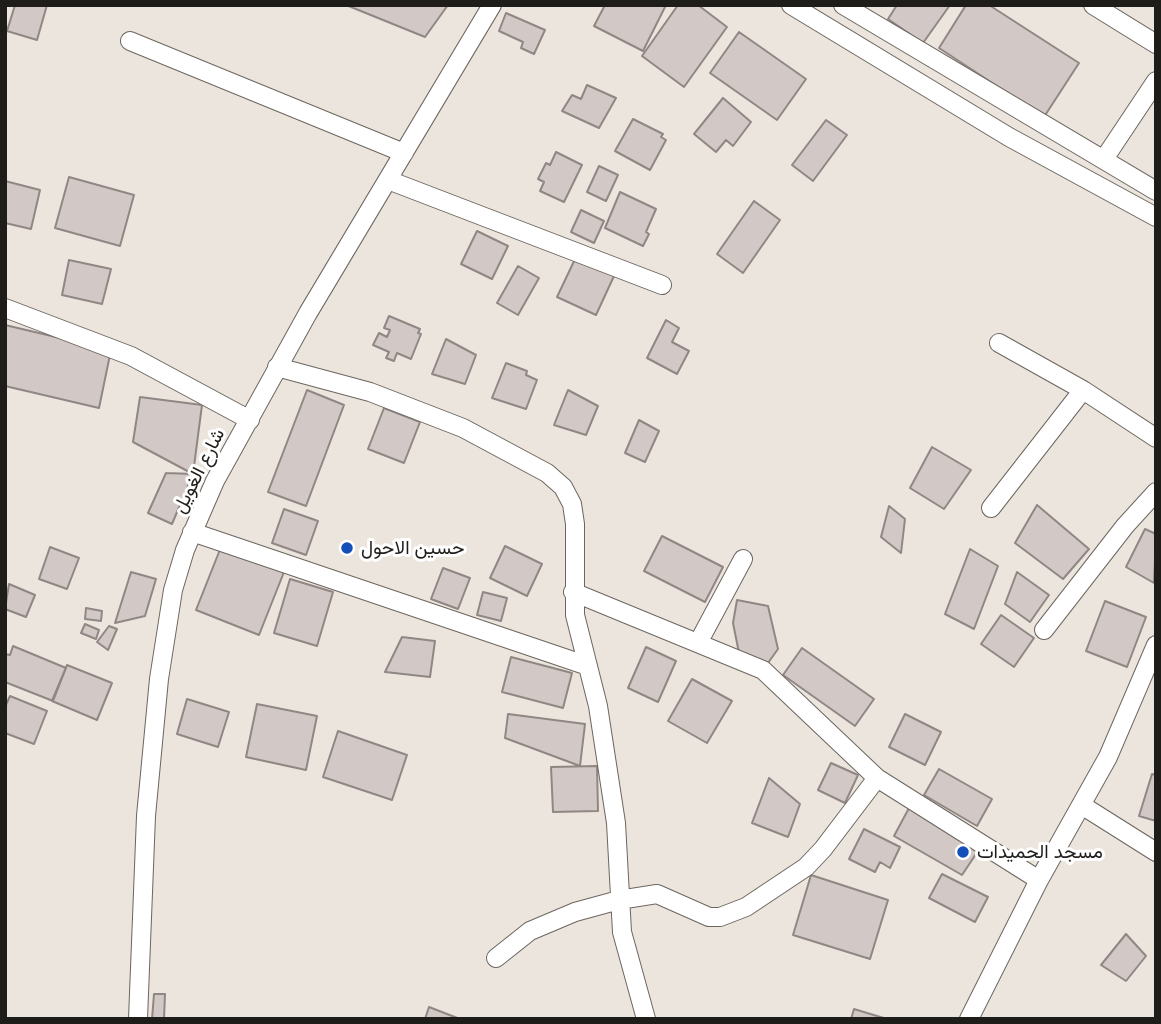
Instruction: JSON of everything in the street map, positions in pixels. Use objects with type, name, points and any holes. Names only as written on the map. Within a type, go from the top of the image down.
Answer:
[{"type":"street","name":"شارع الغويل","points":[[138,1019],[146,816],[159,679],[173,590],[192,532],[215,481],[343,250],[492,5]]},
{"type":"street","points":[[791,5],[1009,136],[1156,217]]},
{"type":"street","points":[[843,5],[1156,191]]},
{"type":"street","points":[[1093,5],[1156,44]]},
{"type":"street","points":[[130,41],[404,153]]},
{"type":"street","points":[[1104,159],[1156,81]]},
{"type":"street","points":[[388,180],[662,285]]},
{"type":"street","points":[[5,308],[131,356],[250,420]]},
{"type":"street","points":[[999,343],[1083,390],[1156,438]]},
{"type":"street","points":[[277,367],[370,392],[451,423],[547,473],[563,487],[572,504],[575,524],[573,592],[581,645],[605,744],[616,823],[619,900],[625,951],[646,1019]]},
{"type":"street","points":[[992,508],[1083,390]]},
{"type":"street","points":[[1044,630],[1125,526],[1156,492]]},
{"type":"street","points":[[192,532],[588,666]]},
{"type":"street","points":[[698,643],[743,559]]},
{"type":"street","points":[[573,592],[763,670],[877,779],[1039,880]]},
{"type":"street","points":[[969,1019],[1039,880],[1083,806],[1149,679],[1156,645]]},
{"type":"street","points":[[496,958],[530,931],[575,912],[619,900],[657,894],[709,916],[732,914],[806,867],[877,779]]},
{"type":"street","points":[[1083,806],[1156,852]]},
{"type":"building","points":[[15,5],[47,5],[37,40],[7,31]]},
{"type":"building","points":[[346,5],[448,5],[425,37]]},
{"type":"building","points":[[605,5],[666,5],[643,51],[594,26]]},
{"type":"building","points":[[678,5],[698,5],[727,27],[684,87],[642,56]]},
{"type":"building","points":[[897,5],[950,5],[923,43],[888,19]]},
{"type":"building","points":[[966,5],[989,5],[1079,63],[1044,117],[939,48]]},
{"type":"building","points":[[506,13],[545,30],[534,54],[521,48],[523,42],[499,31]]},
{"type":"building","points":[[739,32],[806,79],[777,120],[710,73]]},
{"type":"building","points":[[587,85],[616,98],[599,128],[562,111],[572,95],[581,99]]},
{"type":"building","points":[[723,98],[751,122],[733,146],[726,140],[716,152],[694,134]]},
{"type":"building","points":[[633,119],[663,134],[661,137],[666,140],[650,170],[615,151]]},
{"type":"building","points":[[826,120],[847,135],[813,181],[792,165]]},
{"type":"building","points":[[556,152],[582,165],[564,202],[540,191],[544,182],[538,179],[546,163],[550,165]]},
{"type":"building","points":[[599,166],[618,175],[606,201],[587,192]]},
{"type":"building","points":[[69,177],[134,195],[120,246],[55,228]]},
{"type":"building","points":[[5,181],[40,190],[31,229],[5,223]]},
{"type":"building","points":[[620,192],[656,209],[643,246],[605,228]]},
{"type":"building","points":[[754,201],[780,220],[743,273],[717,254]]},
{"type":"building","points":[[581,210],[604,221],[594,243],[571,232]]},
{"type":"building","points":[[477,231],[508,246],[492,279],[461,264]]},
{"type":"building","points":[[576,257],[614,276],[596,315],[557,297]]},
{"type":"building","points":[[69,260],[111,269],[102,304],[62,295]]},
{"type":"building","points":[[518,266],[539,278],[518,315],[497,303]]},
{"type":"building","points":[[389,316],[420,329],[418,333],[421,334],[411,359],[397,353],[394,361],[386,358],[389,352],[373,345],[379,333],[387,337],[390,330],[384,328]]},
{"type":"building","points":[[666,320],[679,328],[672,342],[689,351],[677,374],[647,358]]},
{"type":"building","points":[[5,325],[111,350],[99,408],[5,386]]},
{"type":"building","points":[[446,339],[476,355],[465,384],[432,374]]},
{"type":"building","points":[[506,363],[527,371],[526,375],[537,380],[526,409],[492,398]]},
{"type":"building","points":[[307,390],[344,405],[306,506],[268,492]]},
{"type":"building","points":[[568,390],[598,406],[586,435],[554,425]]},
{"type":"building","points":[[140,397],[202,405],[193,474],[133,442]]},
{"type":"building","points":[[384,408],[420,422],[404,463],[368,449]]},
{"type":"building","points":[[639,420],[659,431],[645,462],[625,453]]},
{"type":"building","points":[[932,447],[971,470],[944,509],[910,488]]},
{"type":"building","points":[[166,473],[193,474],[172,524],[148,513]]},
{"type":"building","points":[[1037,505],[1089,549],[1063,579],[1015,543]]},
{"type":"building","points":[[889,506],[905,519],[901,553],[881,537]]},
{"type":"building","points":[[284,509],[318,521],[306,555],[272,543]]},
{"type":"building","points":[[1145,529],[1156,534],[1154,583],[1126,567]]},
{"type":"building","points":[[662,536],[723,567],[705,602],[644,571]]},
{"type":"building","points":[[505,546],[542,564],[527,596],[490,578]]},
{"type":"building","points":[[50,547],[79,558],[67,589],[39,579]]},
{"type":"building","points":[[221,547],[284,572],[259,635],[196,610]]},
{"type":"building","points":[[970,549],[998,566],[974,629],[945,614]]},
{"type":"building","points":[[443,568],[470,578],[458,609],[431,599]]},
{"type":"building","points":[[131,572],[156,579],[145,616],[115,623]]},
{"type":"building","points":[[1017,572],[1049,595],[1030,622],[1005,604]]},
{"type":"building","points":[[290,579],[333,592],[317,646],[274,633]]},
{"type":"building","points":[[9,584],[35,595],[26,617],[5,609]]},
{"type":"building","points":[[483,592],[507,598],[501,621],[477,615]]},
{"type":"building","points":[[737,600],[768,606],[778,649],[763,670],[739,653],[733,623]]},
{"type":"building","points":[[1105,601],[1146,617],[1127,667],[1086,651]]},
{"type":"building","points":[[86,608],[102,611],[101,621],[85,619]]},
{"type":"building","points":[[1001,615],[1034,638],[1014,667],[981,644]]},
{"type":"building","points":[[85,624],[99,630],[96,639],[81,633]]},
{"type":"building","points":[[109,626],[117,629],[108,650],[97,642]]},
{"type":"building","points":[[402,637],[435,641],[430,677],[385,672]]},
{"type":"building","points":[[13,646],[66,668],[53,701],[5,682],[5,654],[10,655]]},
{"type":"building","points":[[646,647],[676,661],[658,702],[628,688]]},
{"type":"building","points":[[802,648],[874,699],[855,726],[783,675]]},
{"type":"building","points":[[511,657],[572,673],[563,708],[502,692]]},
{"type":"building","points":[[67,665],[112,683],[97,720],[52,701]]},
{"type":"building","points":[[692,679],[732,701],[707,743],[668,721]]},
{"type":"building","points":[[10,696],[47,711],[34,744],[5,733],[5,707]]},
{"type":"building","points":[[187,699],[229,712],[218,747],[177,734]]},
{"type":"building","points":[[257,704],[317,716],[306,770],[246,757]]},
{"type":"building","points":[[508,714],[585,724],[580,766],[505,738]]},
{"type":"building","points":[[905,714],[941,732],[925,765],[889,747]]},
{"type":"building","points":[[338,731],[407,755],[392,800],[323,777]]},
{"type":"building","points":[[831,763],[858,775],[845,803],[818,790]]},
{"type":"building","points":[[597,766],[598,811],[553,812],[551,767]]},
{"type":"building","points":[[939,769],[992,799],[977,826],[924,795]]},
{"type":"building","points":[[1152,774],[1156,775],[1156,821],[1139,816]]},
{"type":"building","points":[[769,778],[800,804],[788,837],[752,823]]},
{"type":"building","points":[[909,808],[978,851],[962,875],[894,836]]},
{"type":"building","points":[[864,829],[900,847],[890,868],[880,862],[875,872],[849,859]]},
{"type":"building","points":[[942,874],[988,897],[975,922],[929,898]]},
{"type":"building","points":[[811,875],[888,900],[870,959],[793,935]]},
{"type":"building","points":[[1126,934],[1146,956],[1126,981],[1101,965]]},
{"type":"building","points":[[154,994],[165,994],[164,1019],[152,1019]]},
{"type":"building","points":[[429,1007],[460,1019],[425,1019]]},
{"type":"building","points":[[854,1009],[887,1019],[851,1019]]},
{"type":"place","name":"حسين الاحول","points":[[347,548]]},
{"type":"place","name":"مسجد الحميدات","points":[[963,852]]}]
